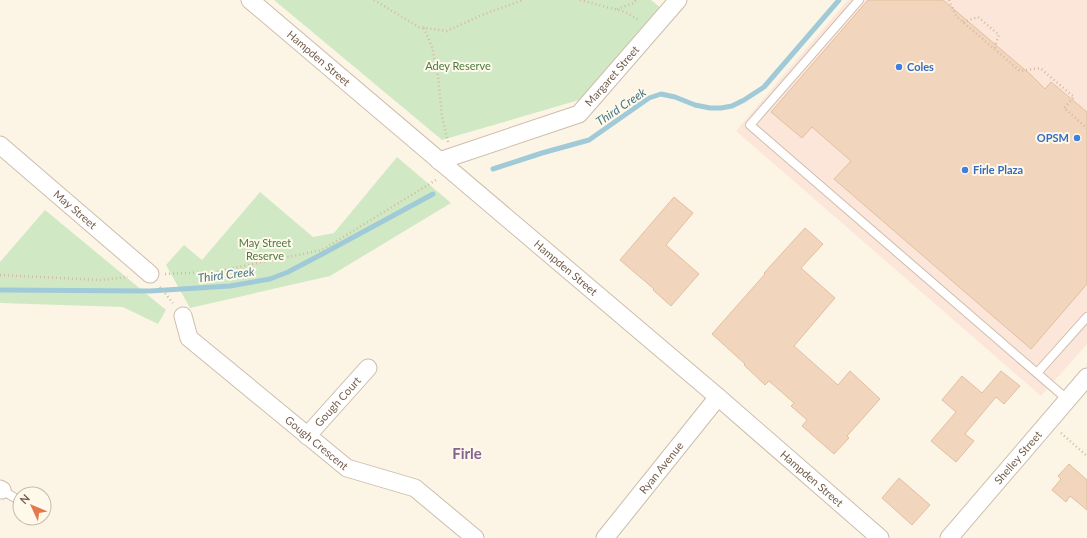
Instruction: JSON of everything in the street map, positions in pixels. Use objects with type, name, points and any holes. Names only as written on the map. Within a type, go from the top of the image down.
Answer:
[{"type":"street","name":"Hampden Street","points":[[250,0],[718,397],[880,538]]},
{"type":"street","name":"Margaret Street","points":[[445,166],[579,114],[652,31],[671,3]]},
{"type":"street","name":"May Street","points":[[0,145],[150,274]]},
{"type":"street","name":"Gough Crescent","points":[[183,316],[190,338],[347,468],[415,488],[475,538]]},
{"type":"street","name":"Gough Court","points":[[308,436],[368,368]]},
{"type":"street","name":"Shelley Street","points":[[949,538],[1087,378]]},
{"type":"street","name":"Ryan Avenue","points":[[605,538],[718,397]]},
{"type":"lane","points":[[859,0],[750,125],[1068,400]]},
{"type":"lane","points":[[1037,373],[1087,317]]},
{"type":"lane","points":[[1,490],[12,496]]},
{"type":"path","points":[[374,0],[419,27],[447,31],[482,15],[523,0]]},
{"type":"path","points":[[580,0],[625,12],[647,25],[652,31]]},
{"type":"path","points":[[588,0],[592,3]]},
{"type":"path","points":[[616,10],[634,3],[636,0]]},
{"type":"path","points":[[950,0],[956,16],[1020,71],[1040,68],[1074,97],[1064,108],[1087,128]]},
{"type":"path","points":[[963,22],[978,17],[994,30],[998,35],[994,49]]},
{"type":"path","points":[[0,275],[100,280],[150,274],[214,272],[322,250],[403,201],[445,166],[449,147],[442,116],[438,76],[432,47],[424,27]]},
{"type":"path","points":[[150,274],[183,316]]},
{"type":"path","points":[[1048,423],[1087,456]]},
{"type":"shaded area","name":"Firle Plaza","points":[[848,0],[1087,0],[1087,344],[1041,396],[736,131]]},
{"type":"green space","name":"Adey Reserve","points":[[274,0],[651,0],[662,9],[579,100],[442,140]]},
{"type":"green space","name":"May Street Reserve","points":[[397,157],[451,203],[330,276],[190,308],[166,265],[184,245],[202,260],[260,192],[313,237],[334,233]]},
{"type":"green space","points":[[45,210],[166,310],[158,324],[123,307],[0,303],[0,262]]},
{"type":"building","name":"Firle Plaza","points":[[868,0],[943,0],[1031,75],[1045,89],[1051,82],[1087,112],[1087,284],[1031,349],[834,179],[851,161],[812,127],[802,138],[771,112]]},
{"type":"building","points":[[674,197],[693,213],[666,245],[699,274],[671,306],[653,290],[654,289],[620,260]]},
{"type":"building","points":[[805,228],[823,244],[801,268],[835,298],[794,346],[838,385],[850,371],[880,399],[847,436],[849,438],[834,454],[802,426],[807,420],[791,406],[794,403],[769,381],[765,385],[744,365],[745,364],[712,334]]},
{"type":"building","points":[[1001,371],[1020,386],[1004,404],[996,397],[965,434],[974,441],[956,462],[931,441],[956,412],[942,400],[962,376],[982,393]]},
{"type":"building","points":[[1069,464],[1087,480],[1087,510],[1070,496],[1066,502],[1052,490],[1061,479],[1058,476]]},
{"type":"building","points":[[899,478],[930,505],[912,525],[882,498]]},
{"type":"waterway","name":"Third Creek","points":[[493,169],[589,140],[649,98],[661,94],[675,97],[695,105],[710,108],[732,106],[764,87],[839,0]]},
{"type":"waterway","name":"Third Creek","points":[[0,290],[150,291],[230,286],[270,279],[288,272],[433,194]]},
{"type":"place","name":"Coles","points":[[899,67]]},
{"type":"place","name":"OPSM","points":[[1077,138]]},
{"type":"place","name":"Firle Plaza","points":[[965,170]]},
{"type":"district","name":"Firle","points":[[467,454]]}]
